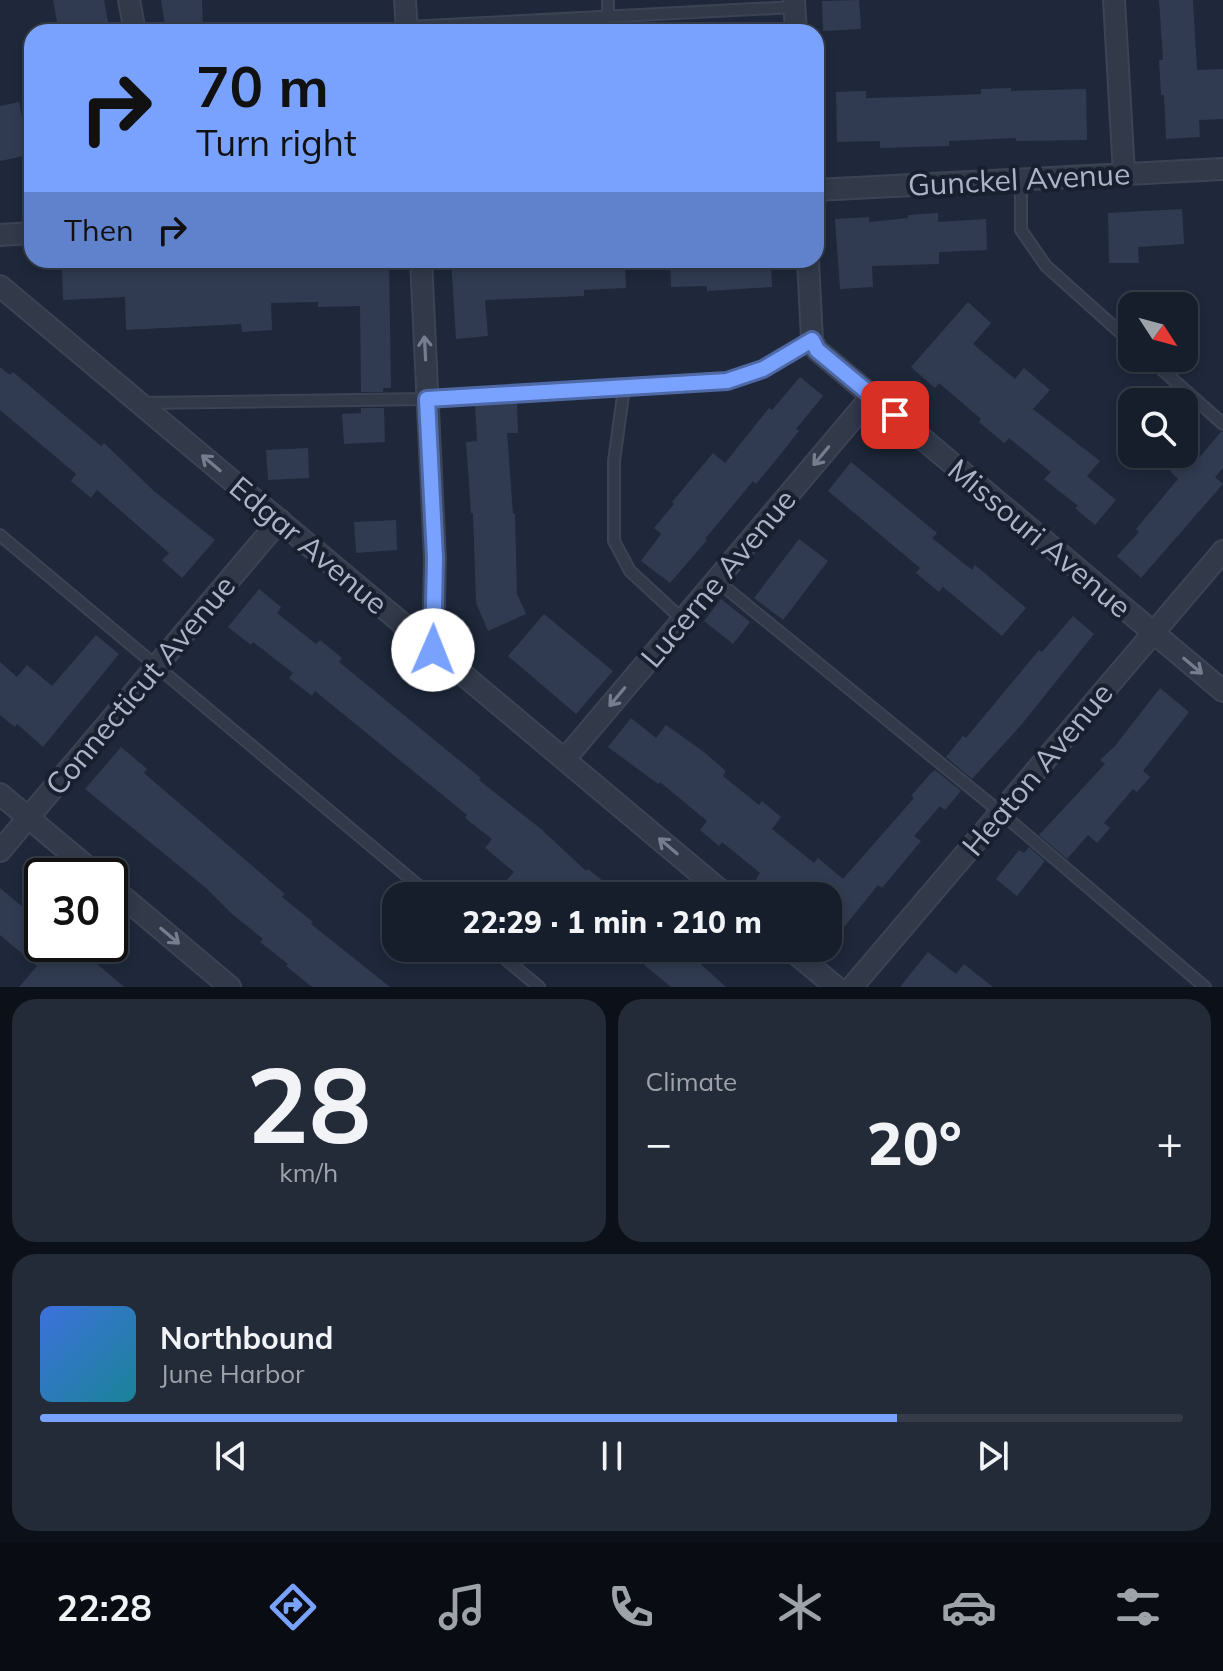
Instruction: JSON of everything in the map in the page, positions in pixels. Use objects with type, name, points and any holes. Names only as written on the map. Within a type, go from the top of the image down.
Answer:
[{"type":"street","points":[[129,0],[134,24]]},
{"type":"street","points":[[405,0],[407,24]]},
{"type":"street","points":[[1114,0],[1124,173]]},
{"type":"street","points":[[794,3],[795,24]]},
{"type":"street","name":"Gunckel Avenue","points":[[824,190],[1223,169]]},
{"type":"street","points":[[0,235],[24,234]]},
{"type":"street","points":[[421,268],[435,558],[433,650]]},
{"type":"street","points":[[808,268],[812,340]]},
{"type":"street","name":"Edgar Avenue","points":[[0,286],[710,882]]},
{"type":"street","name":"Missouri Avenue","points":[[812,340],[817,350],[1223,691]]},
{"type":"street","name":"Lucerne Avenue","points":[[565,759],[872,396]]},
{"type":"street","name":"Connecticut Avenue","points":[[0,851],[280,520]]},
{"type":"street","name":"Heaton Avenue","points":[[852,987],[1223,551]]},
{"type":"street","points":[[0,794],[77,858]]},
{"type":"street","points":[[128,901],[230,987]]},
{"type":"street","points":[[806,962],[836,987]]},
{"type":"lane","points":[[608,0],[608,16]]},
{"type":"lane","points":[[484,24],[794,3]]},
{"type":"lane","points":[[1021,179],[1021,230],[1046,266],[1118,330]]},
{"type":"lane","points":[[139,403],[427,399],[727,381],[763,369],[812,340]]},
{"type":"lane","points":[[1165,372],[1223,424]]},
{"type":"lane","points":[[624,388],[614,461],[614,541],[630,571],[683,620]]},
{"type":"lane","points":[[0,535],[414,882]]},
{"type":"lane","points":[[716,580],[1000,812],[1205,987]]},
{"type":"lane","points":[[509,962],[539,987]]},
{"type":"building","points":[[53,0],[104,0],[108,24],[58,24]]},
{"type":"building","points":[[161,0],[202,0],[203,24],[165,24]]},
{"type":"building","points":[[859,0],[861,29],[824,31],[822,1]]},
{"type":"building","points":[[1159,0],[1193,0],[1197,70],[1223,69],[1223,119],[1199,120],[1200,137],[1166,139],[1159,60],[1163,60]]},
{"type":"building","points":[[1011,88],[1011,91],[1086,89],[1087,140],[1016,141],[1016,138],[949,141],[949,146],[880,148],[880,141],[837,142],[836,92],[866,91],[866,98],[981,94],[981,89]]},
{"type":"building","points":[[19,102],[24,128],[24,156],[0,161],[0,106]]},
{"type":"building","points":[[1182,209],[1184,244],[1138,247],[1139,263],[1109,263],[1108,213]]},
{"type":"building","points":[[938,213],[938,222],[986,219],[987,250],[939,252],[939,264],[872,266],[873,287],[840,289],[835,219],[869,217],[869,222]]},
{"type":"building","points":[[389,268],[391,388],[383,388],[383,392],[361,392],[360,306],[318,307],[318,302],[271,303],[272,330],[242,332],[241,324],[126,330],[125,297],[63,300],[62,270]]},
{"type":"building","points":[[452,268],[625,268],[626,288],[584,290],[584,296],[485,300],[488,336],[456,339]]},
{"type":"building","points":[[670,268],[771,268],[772,287],[707,291],[707,286],[671,287]]},
{"type":"building","points":[[968,302],[991,323],[973,344],[1015,379],[1024,368],[1050,390],[1033,409],[1100,461],[1087,476],[1116,500],[1095,525],[1075,508],[1078,506],[1044,479],[1051,472],[1009,438],[1004,443],[939,383],[935,388],[911,367]]},
{"type":"building","points":[[0,367],[10,375],[13,372],[101,446],[104,443],[154,491],[215,540],[182,578],[162,560],[169,553],[97,490],[91,498],[71,481],[76,474],[0,410]]},
{"type":"building","points":[[800,377],[823,396],[780,455],[756,484],[753,481],[670,583],[641,561],[661,534],[654,528],[713,453],[725,463],[769,408],[772,410]]},
{"type":"building","points":[[517,403],[518,433],[507,433],[515,514],[517,594],[526,614],[488,631],[476,603],[473,513],[466,442],[477,441],[475,405]]},
{"type":"building","points":[[361,408],[384,408],[385,442],[344,444],[342,414],[361,413]]},
{"type":"building","points":[[1223,432],[1223,468],[1215,477],[1223,484],[1141,578],[1117,556],[1178,479],[1170,471],[1172,468],[1198,468],[1198,459]]},
{"type":"building","points":[[308,448],[309,478],[268,480],[266,450]]},
{"type":"building","points":[[851,462],[937,533],[932,538],[972,570],[975,565],[1026,608],[1002,636],[943,587],[939,592],[916,573],[920,568],[828,491]]},
{"type":"building","points":[[396,520],[397,550],[356,553],[354,522]]},
{"type":"building","points":[[799,539],[828,561],[783,620],[754,598]]},
{"type":"building","points":[[259,589],[281,607],[277,613],[316,644],[320,640],[342,658],[339,662],[481,778],[479,780],[541,829],[586,871],[588,869],[604,882],[505,882],[514,872],[485,848],[492,839],[465,818],[467,815],[315,691],[312,696],[289,678],[293,673],[228,627]]},
{"type":"building","points":[[721,599],[750,622],[733,644],[704,621]]},
{"type":"building","points":[[544,614],[613,671],[576,714],[508,656]]},
{"type":"building","points":[[1073,616],[1094,634],[1022,724],[972,779],[946,757],[963,736],[966,738],[1039,650],[1042,652]]},
{"type":"building","points":[[96,635],[119,654],[43,747],[17,724],[15,727],[0,715],[0,662],[17,677],[27,665],[52,686]]},
{"type":"building","points":[[1160,688],[1189,712],[1143,771],[1150,777],[1137,792],[1133,789],[1104,823],[1110,828],[1097,843],[1088,835],[1067,859],[1039,835],[1105,764],[1100,760],[1115,746]]},
{"type":"building","points":[[631,718],[656,738],[666,725],[704,752],[726,771],[723,776],[759,805],[762,801],[781,817],[772,829],[814,863],[818,858],[843,879],[935,770],[961,791],[945,810],[940,806],[914,836],[921,841],[882,888],[878,885],[842,930],[842,882],[760,882],[756,879],[760,873],[722,842],[719,846],[700,830],[707,821],[660,782],[658,784],[608,747]]},
{"type":"building","points":[[121,747],[147,769],[144,773],[285,894],[282,897],[313,922],[311,924],[390,987],[312,987],[260,942],[263,939],[206,888],[85,789]]},
{"type":"building","points":[[1029,847],[1045,861],[1017,896],[996,879],[1019,850],[1024,853]]},
{"type":"building","points":[[0,888],[24,908],[24,955],[0,935]]},
{"type":"building","points":[[928,952],[956,974],[964,964],[993,987],[900,987]]},
{"type":"building","points":[[32,962],[95,962],[124,987],[19,987],[37,966]]},
{"type":"building","points":[[641,962],[698,962],[726,987],[671,987]]},
{"type":"route","points":[[433,650],[435,558],[427,399],[727,381],[763,369],[812,340],[817,350],[895,415]]}]
